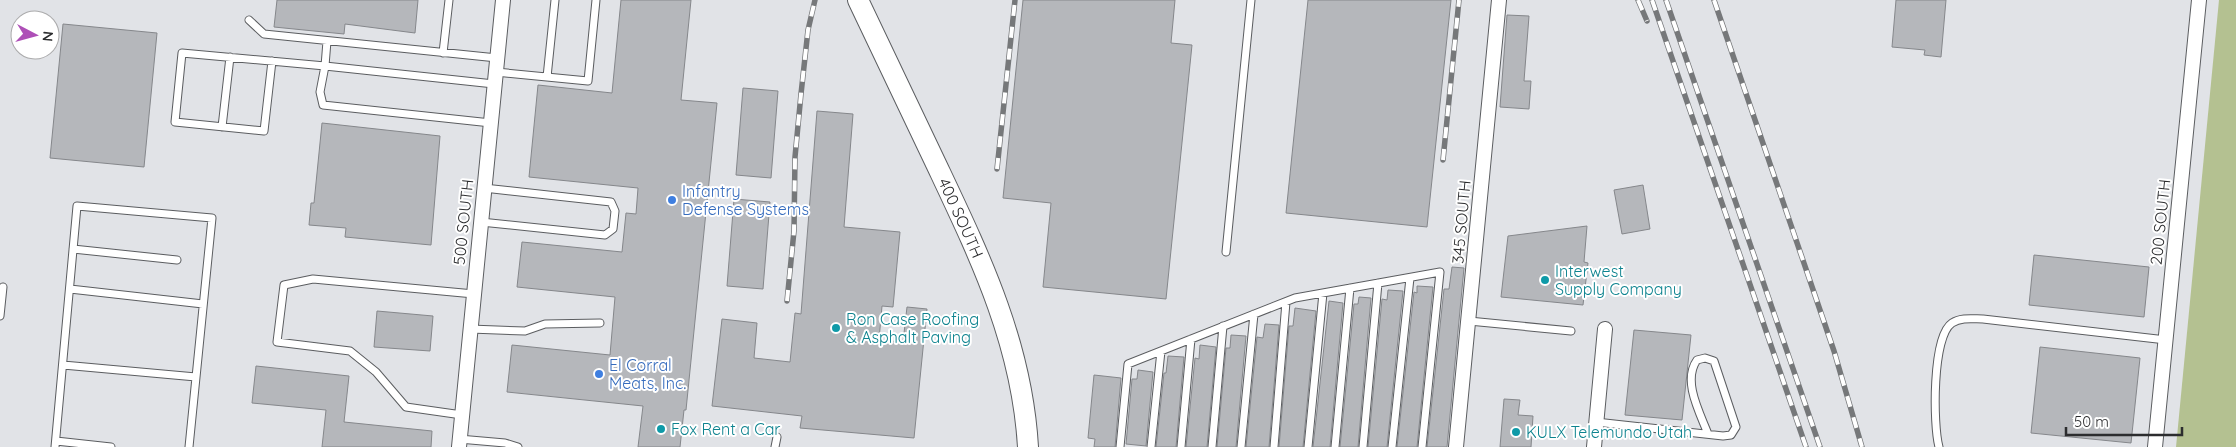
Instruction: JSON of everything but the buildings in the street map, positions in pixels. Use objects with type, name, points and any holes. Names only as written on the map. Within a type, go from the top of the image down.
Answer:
[{"type":"street","name":"500 SOUTH","points":[[459,443],[503,0]]},
{"type":"street","name":"400 SOUTH","points":[[858,0],[983,265],[998,303],[1018,375],[1028,447]]},
{"type":"street","name":"345 SOUTH","points":[[1456,447],[1499,0]]},
{"type":"street","name":"200 SOUTH","points":[[2155,447],[2199,0]]},
{"type":"street","points":[[1594,447],[1605,330]]},
{"type":"lane","points":[[443,53],[449,0]]},
{"type":"lane","points":[[547,77],[555,0]]},
{"type":"lane","points":[[272,61],[264,131],[175,122],[182,53],[230,57],[325,66],[496,71],[588,81],[596,0]]},
{"type":"lane","points":[[1226,252],[1251,0]]},
{"type":"lane","points":[[249,20],[264,34],[443,53],[496,71]]},
{"type":"lane","points":[[327,41],[320,92],[323,105],[491,123]]},
{"type":"lane","points":[[222,127],[230,57]]},
{"type":"lane","points":[[481,222],[605,235],[613,229],[615,211],[611,202],[484,188]]},
{"type":"lane","points":[[112,447],[56,444],[77,206],[212,218],[189,447]]},
{"type":"lane","points":[[73,250],[177,260]]},
{"type":"lane","points":[[1120,447],[1128,364],[1286,302],[1322,293],[1440,272],[1422,447]]},
{"type":"lane","points":[[462,415],[406,407],[376,372],[350,351],[277,342],[284,285],[313,278],[474,294]]},
{"type":"lane","points":[[1392,447],[1410,278]]},
{"type":"lane","points":[[1363,447],[1378,283]]},
{"type":"lane","points":[[0,316],[3,287]]},
{"type":"lane","points":[[1335,447],[1350,288]]},
{"type":"lane","points":[[70,289],[203,304]]},
{"type":"lane","points":[[1308,447],[1322,293]]},
{"type":"lane","points":[[1274,447],[1286,302]]},
{"type":"lane","points":[[1241,447],[1254,314]]},
{"type":"lane","points":[[1939,447],[1935,410],[1937,361],[1941,337],[1952,323],[1962,319],[1983,319],[2166,340]]},
{"type":"lane","points":[[1469,321],[1571,331]]},
{"type":"lane","points":[[470,329],[525,331],[545,324],[600,323]]},
{"type":"lane","points":[[1212,447],[1223,326]]},
{"type":"lane","points":[[1181,447],[1192,339]]},
{"type":"lane","points":[[1151,447],[1161,351]]},
{"type":"lane","points":[[1596,422],[1723,436],[1731,435],[1736,426],[1714,361],[1705,358],[1697,360],[1692,367],[1691,382],[1708,434]]},
{"type":"lane","points":[[63,365],[196,376]]},
{"type":"lane","points":[[775,447],[777,437]]},
{"type":"lane","points":[[459,443],[505,443],[518,447]]},
{"type":"green space","points":[[2219,0],[2236,0],[2236,447],[2176,447]]},
{"type":"railway","points":[[787,301],[794,231],[795,157],[808,30],[815,0]]},
{"type":"railway","points":[[997,169],[1015,0]]},
{"type":"railway","points":[[1443,160],[1459,0]]},
{"type":"railway","points":[[1638,0],[1647,21]]},
{"type":"railway","points":[[1652,0],[1806,447]]},
{"type":"railway","points":[[1666,0],[1820,447]]},
{"type":"railway","points":[[1714,0],[1834,351],[1862,447]]},
{"type":"place","name":"Infantry Defense Systems","points":[[672,200]]},
{"type":"place","name":"Interwest Supply Company","points":[[1545,280]]},
{"type":"place","name":"Ron Case Roofing & Asphalt Paving","points":[[836,328]]},
{"type":"place","name":"El Corral Meats, Inc.","points":[[599,374]]},
{"type":"place","name":"Fox Rent a Car","points":[[661,429]]},
{"type":"place","name":"KULX Telemundo Utah","points":[[1516,432]]}]
